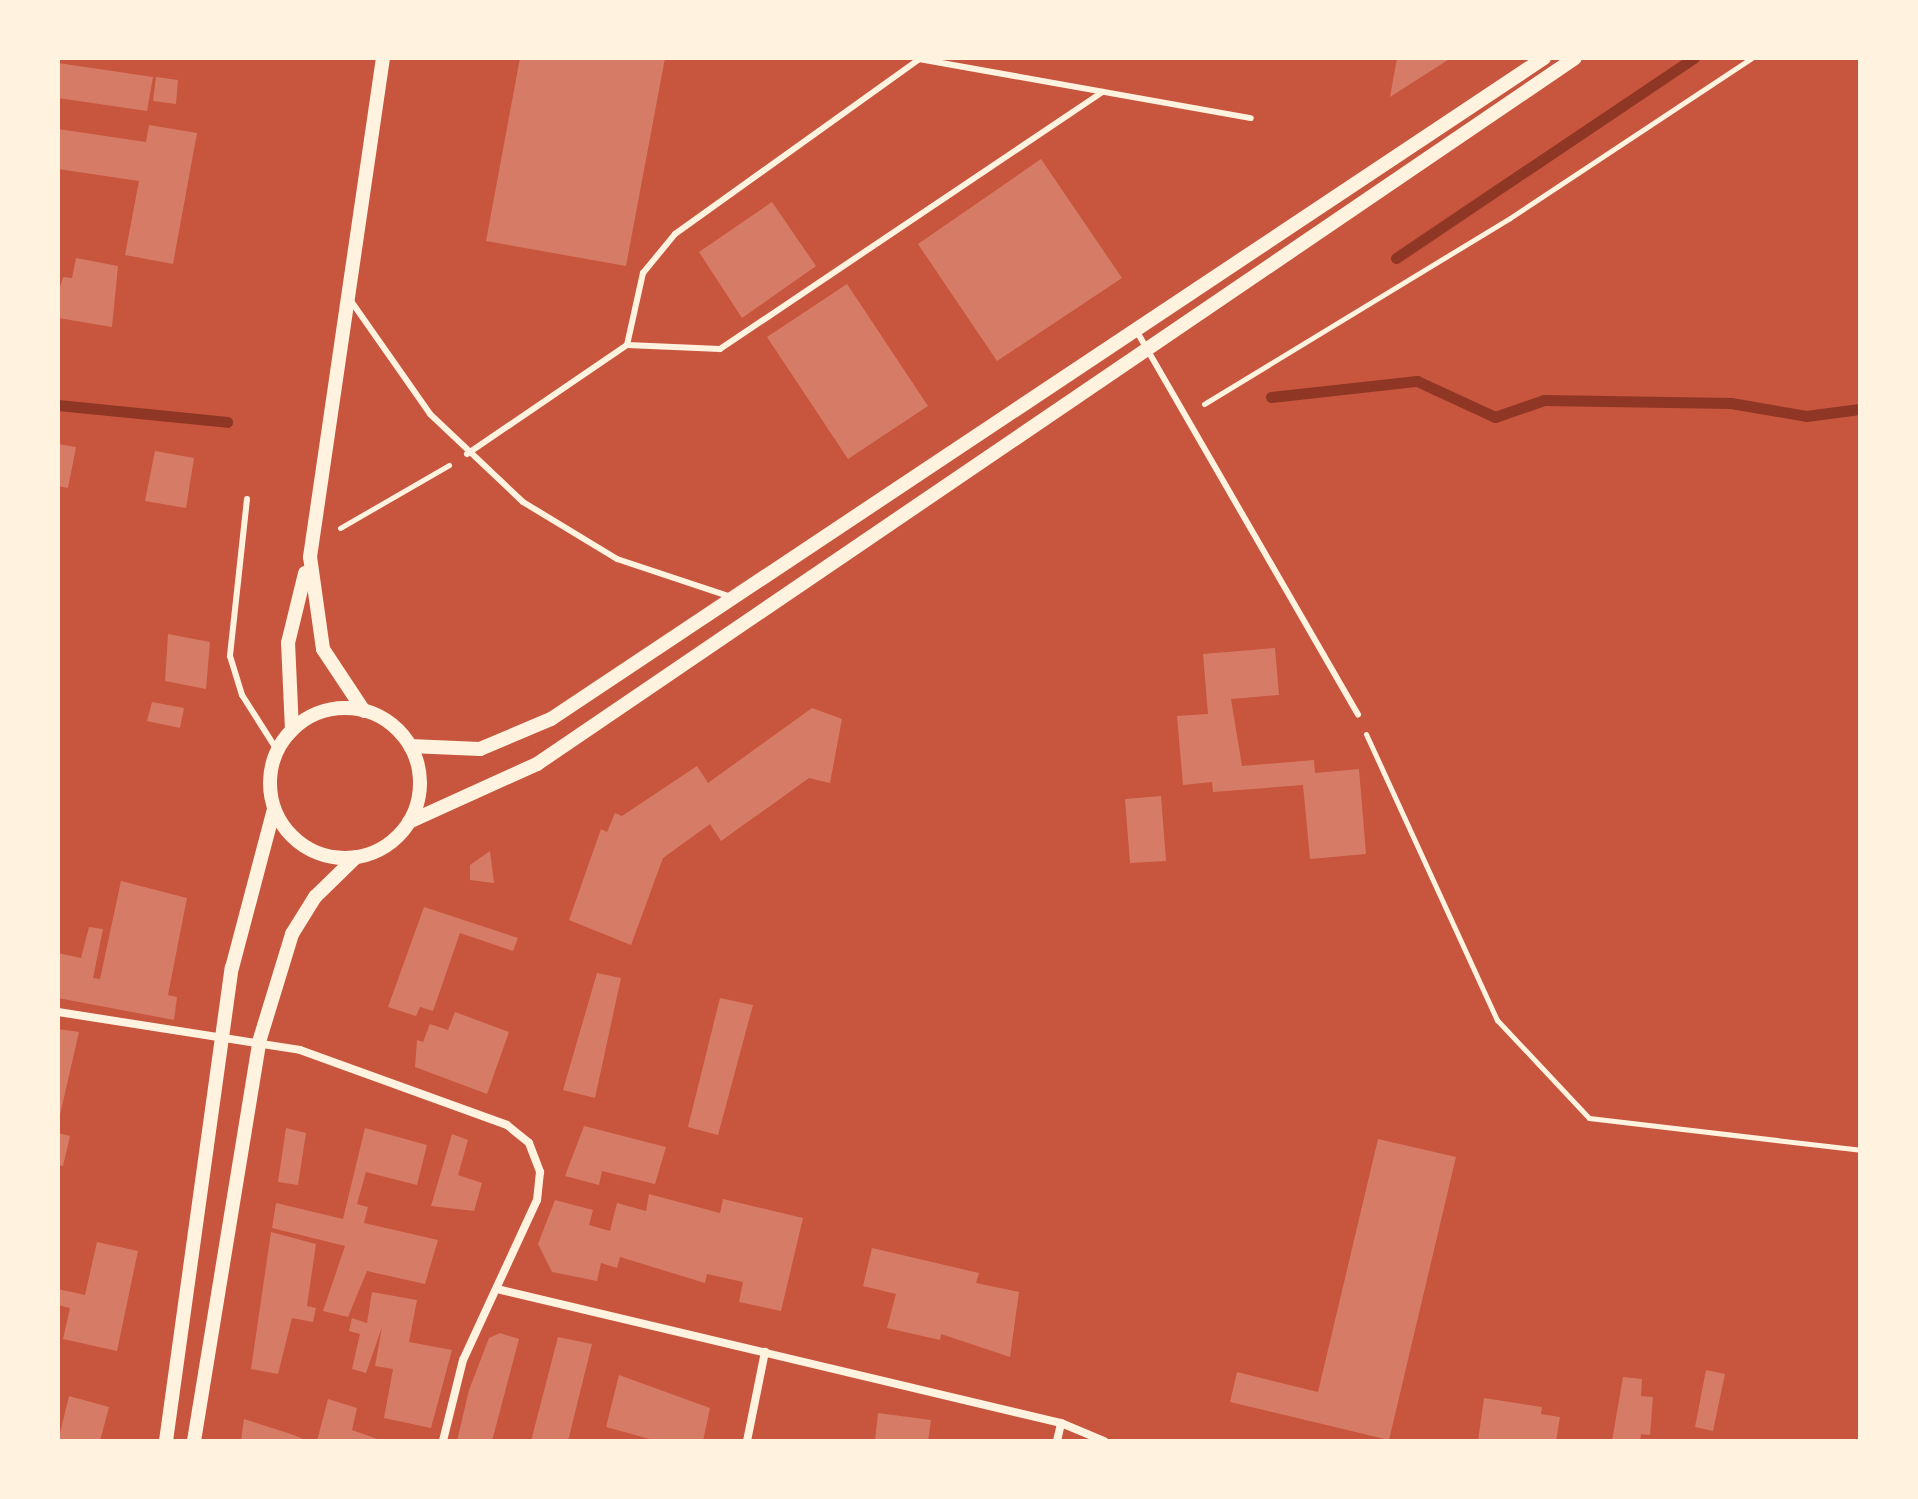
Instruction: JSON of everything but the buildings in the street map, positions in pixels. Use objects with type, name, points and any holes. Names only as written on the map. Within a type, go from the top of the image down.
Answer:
[{"type":"street","points":[[292,730],[288,643],[311,551],[383,58]]},
{"type":"street","points":[[410,746],[463,751],[513,740],[734,598],[1544,58]]},
{"type":"street","points":[[194,1441],[259,1042],[292,934],[315,897],[356,857],[386,845],[409,822],[537,764],[1150,351],[1575,58]]},
{"type":"street","points":[[311,551],[323,649],[364,711]]},
{"type":"street","points":[[166,1441],[220,1038],[243,913],[274,809],[270,773],[277,750],[292,730],[331,709],[364,711],[386,720],[410,746],[420,779],[409,822]]},
{"type":"street","points":[[274,809],[302,845],[356,857]]},
{"type":"street","points":[[58,1012],[259,1042],[507,1125],[536,1157],[541,1185],[501,1290],[463,1360],[443,1441]]},
{"type":"street","points":[[501,1290],[1061,1423],[1104,1441]]},
{"type":"street","points":[[747,1441],[765,1352]]},
{"type":"street","points":[[1057,1441],[1061,1423]]},
{"type":"lane","points":[[627,345],[643,273],[675,234],[919,59],[1251,118]]},
{"type":"lane","points":[[467,454],[627,345],[720,349],[1103,92]]},
{"type":"lane","points":[[348,296],[406,385],[467,454],[585,543],[734,598]]},
{"type":"lane","points":[[1136,330],[1189,413],[1358,715]]},
{"type":"lane","points":[[247,499],[230,656],[242,695],[277,750]]},
{"type":"path","points":[[1189,413],[1510,218],[1752,58]]},
{"type":"path","points":[[311,551],[467,454]]},
{"type":"path","points":[[1358,715],[1497,1020],[1589,1118],[1860,1150]]},
{"type":"waterway","points":[[1396,258],[1694,58]]},
{"type":"waterway","points":[[1271,397],[1417,381],[1495,417],[1544,400],[1731,403],[1806,416],[1860,409]]},
{"type":"waterway","points":[[58,405],[227,422]]}]
